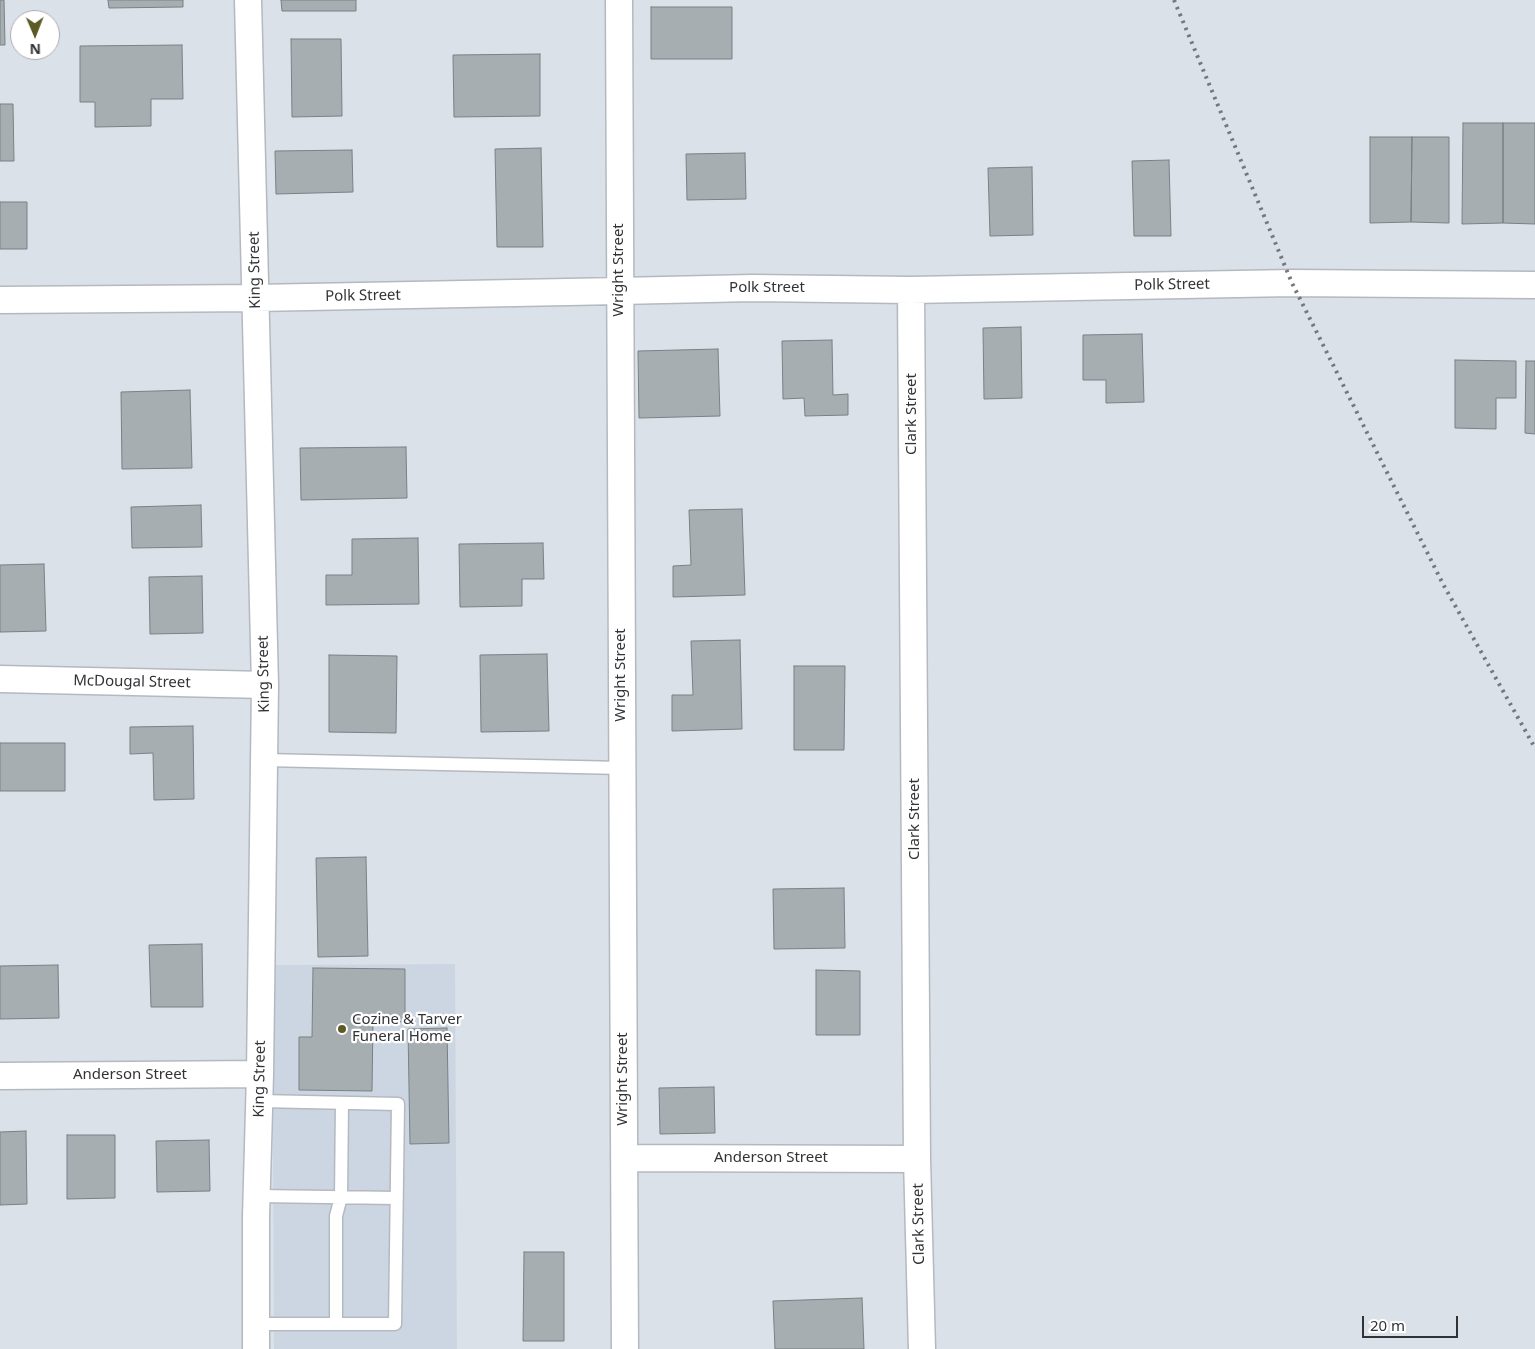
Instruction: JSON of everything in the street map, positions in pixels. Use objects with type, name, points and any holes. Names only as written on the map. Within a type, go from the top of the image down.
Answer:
[{"type":"street","name":"King Street","points":[[248,0],[265,685],[256,1337]]},
{"type":"street","name":"Wright Street","points":[[619,0],[625,1349]]},
{"type":"street","name":"Polk Street","points":[[0,300],[256,298],[753,288],[911,290],[1292,283],[1535,285]]},
{"type":"street","name":"Clark Street","points":[[911,290],[917,1159],[922,1349]]},
{"type":"street","name":"McDougal Street","points":[[0,679],[265,685]]},
{"type":"street","name":"Anderson Street","points":[[0,1076],[260,1074]]},
{"type":"street","name":"Anderson Street","points":[[624,1158],[917,1159]]},
{"type":"lane","points":[[264,760],[622,768]]},
{"type":"lane","points":[[256,1337],[336,1324],[395,1324],[398,1104],[260,1101]]},
{"type":"lane","points":[[336,1324],[336,1216],[341,1197],[342,1103]]},
{"type":"lane","points":[[257,1196],[397,1198]]},
{"type":"shaded area","points":[[455,964],[457,1349],[274,1349],[272,965]]},
{"type":"building","points":[[0,0],[4,0],[5,45],[0,45]]},
{"type":"building","points":[[108,0],[183,0],[183,7],[109,8]]},
{"type":"building","points":[[281,0],[356,0],[356,11],[282,11]]},
{"type":"building","points":[[651,7],[732,7],[732,59],[651,59]]},
{"type":"building","points":[[291,39],[341,39],[342,116],[292,117]]},
{"type":"building","points":[[182,45],[183,99],[151,99],[151,126],[95,127],[95,102],[80,102],[80,46]]},
{"type":"building","points":[[540,54],[540,116],[454,117],[453,55]]},
{"type":"building","points":[[0,104],[13,104],[14,161],[0,161]]},
{"type":"building","points":[[1463,123],[1503,123],[1503,223],[1462,224]]},
{"type":"building","points":[[1503,123],[1535,123],[1535,224],[1503,223]]},
{"type":"building","points":[[1370,137],[1412,137],[1411,222],[1370,223]]},
{"type":"building","points":[[1412,137],[1449,137],[1449,223],[1411,222]]},
{"type":"building","points":[[541,148],[543,247],[497,247],[495,149]]},
{"type":"building","points":[[352,150],[353,192],[276,194],[275,151]]},
{"type":"building","points":[[745,153],[746,199],[687,200],[686,154]]},
{"type":"building","points":[[1169,160],[1171,236],[1134,236],[1132,161]]},
{"type":"building","points":[[1032,167],[1033,235],[990,236],[988,168]]},
{"type":"building","points":[[0,202],[27,202],[27,249],[0,249]]},
{"type":"building","points":[[1021,327],[1022,398],[984,399],[983,328]]},
{"type":"building","points":[[1142,334],[1144,402],[1106,403],[1106,380],[1083,380],[1083,335]]},
{"type":"building","points":[[832,340],[833,395],[848,394],[848,415],[805,416],[804,398],[783,399],[782,341]]},
{"type":"building","points":[[718,349],[720,416],[639,418],[638,351]]},
{"type":"building","points":[[1455,360],[1516,361],[1516,398],[1496,398],[1496,429],[1455,428]]},
{"type":"building","points":[[1526,361],[1535,361],[1535,434],[1525,433]]},
{"type":"building","points":[[190,390],[192,468],[122,469],[121,392]]},
{"type":"building","points":[[406,447],[407,498],[301,500],[300,448]]},
{"type":"building","points":[[201,505],[202,547],[132,548],[131,507]]},
{"type":"building","points":[[742,509],[745,595],[673,597],[673,566],[691,565],[689,510]]},
{"type":"building","points":[[418,538],[419,604],[326,605],[326,575],[352,575],[352,539]]},
{"type":"building","points":[[543,543],[544,579],[522,579],[522,606],[460,607],[459,544]]},
{"type":"building","points":[[44,564],[46,631],[0,632],[0,565]]},
{"type":"building","points":[[202,576],[203,633],[150,634],[149,577]]},
{"type":"building","points":[[740,640],[742,729],[672,731],[672,695],[693,695],[691,641]]},
{"type":"building","points":[[547,654],[549,731],[481,732],[480,655]]},
{"type":"building","points":[[329,655],[397,656],[396,733],[329,732]]},
{"type":"building","points":[[794,666],[845,666],[844,750],[794,750]]},
{"type":"building","points":[[193,726],[194,799],[154,800],[153,753],[130,754],[130,727]]},
{"type":"building","points":[[0,743],[65,743],[65,791],[0,791]]},
{"type":"building","points":[[366,857],[368,956],[318,957],[316,858]]},
{"type":"building","points":[[844,888],[845,948],[774,949],[773,889]]},
{"type":"building","points":[[202,944],[203,1007],[151,1007],[149,945]]},
{"type":"building","points":[[58,965],[59,1018],[0,1019],[0,966]]},
{"type":"building","name":"Cozine & Tarver Funeral Home","points":[[313,968],[405,969],[405,1022],[373,1021],[372,1091],[299,1090],[299,1037],[312,1037]]},
{"type":"building","points":[[816,970],[860,971],[860,1035],[816,1035]]},
{"type":"building","points":[[447,1028],[449,1143],[410,1144],[408,1029]]},
{"type":"building","points":[[714,1087],[715,1133],[660,1134],[659,1088]]},
{"type":"building","points":[[26,1131],[27,1204],[0,1205],[0,1132]]},
{"type":"building","points":[[67,1135],[115,1135],[115,1198],[67,1199]]},
{"type":"building","points":[[209,1140],[210,1191],[157,1192],[156,1141]]},
{"type":"building","points":[[524,1252],[564,1252],[564,1341],[523,1341]]},
{"type":"building","points":[[862,1298],[864,1349],[775,1349],[773,1301]]},
{"type":"railway","points":[[1174,0],[1292,283],[1443,584],[1535,748]]},
{"type":"place","name":"Cozine & Tarver Funeral Home","points":[[342,1029]]}]
